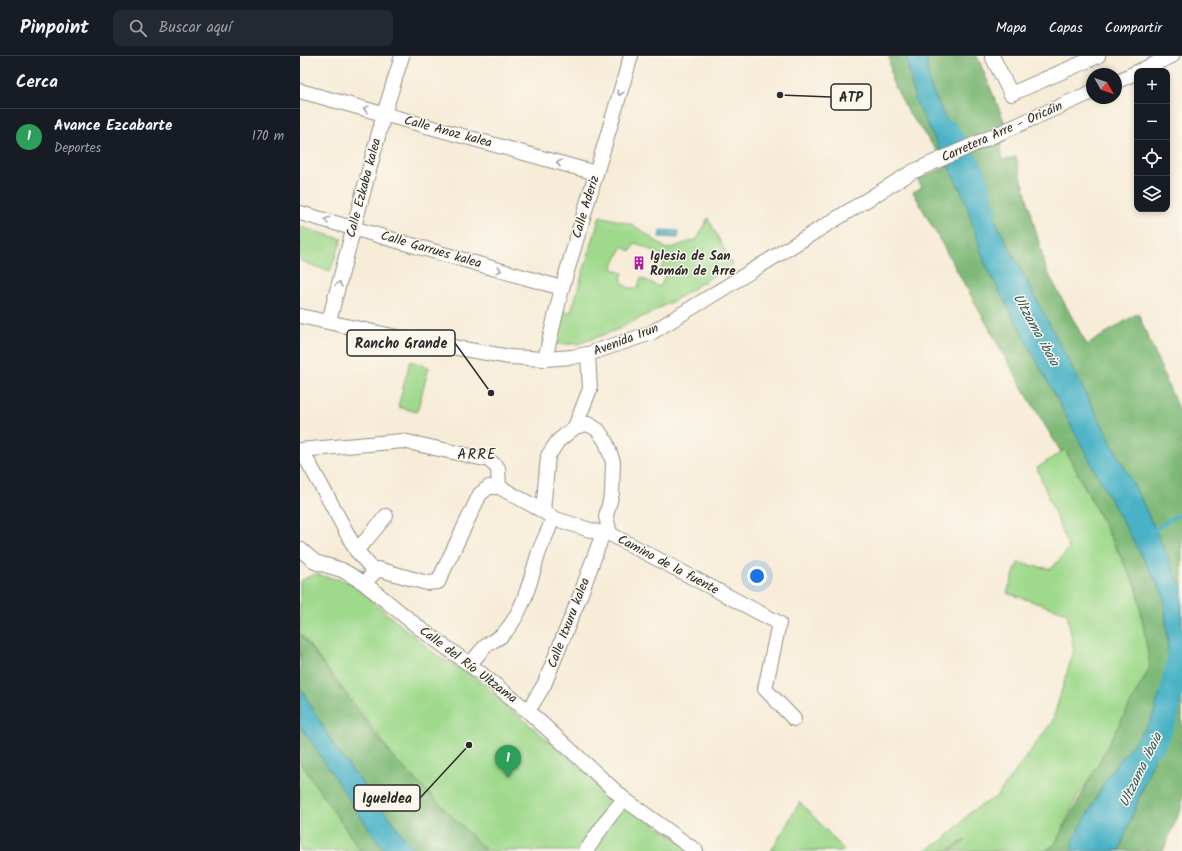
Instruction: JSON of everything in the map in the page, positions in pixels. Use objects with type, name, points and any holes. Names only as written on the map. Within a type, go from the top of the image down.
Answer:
[{"type":"street","name":"Calle Ezkaba kalea","points":[[329,321],[384,114],[402,56]]},
{"type":"street","points":[[992,56],[1011,94],[1098,56]]},
{"type":"street","points":[[1146,68],[1172,56]]},
{"type":"street","name":"Calle Aderiz","points":[[545,359],[562,288],[596,173],[626,57]]},
{"type":"street","points":[[1122,79],[1134,74]]},
{"type":"street","name":"Calle Anoz kalea","points":[[300,91],[596,173]]},
{"type":"street","name":"Carretera Arre - Oricáin","points":[[912,172],[1086,95]]},
{"type":"street","name":"Avenida Irun","points":[[300,316],[329,321],[411,340],[494,355],[545,359],[588,354],[650,333],[912,172]]},
{"type":"street","name":"Calle Garrues kalea","points":[[300,213],[562,288]]},
{"type":"street","points":[[575,427],[590,389],[588,354]]},
{"type":"street","points":[[468,664],[475,659],[488,644],[501,636],[513,620],[527,592],[540,551],[550,529],[548,514],[548,456],[558,441],[575,427],[588,424],[598,430],[606,442],[613,462],[612,493],[606,516],[606,534]]},
{"type":"street","points":[[364,583],[375,572],[378,569],[427,583],[438,582],[480,494],[489,487],[499,487],[498,468],[489,460],[403,441],[301,451],[328,496],[356,550],[375,572]]},
{"type":"street","name":"Camino de la fuente","points":[[499,487],[548,514],[606,534],[779,623],[766,689],[794,719]]},
{"type":"street","points":[[356,550],[386,516]]},
{"type":"street","name":"Calle Itxuru kalea","points":[[528,711],[544,685],[606,534]]},
{"type":"street","name":"Calle del Río Ultzama","points":[[300,550],[315,562],[342,570],[364,583],[422,630],[528,711],[624,799],[696,851]]},
{"type":"street","points":[[586,851],[609,817],[624,799]]},
{"type":"green space","points":[[889,56],[977,56],[1005,123],[1000,150],[1003,160],[1016,157],[1046,269],[1087,345],[1138,313],[1182,418],[1182,807],[1163,851],[1045,851],[1055,844],[1150,667],[1137,588],[1065,449],[1061,452],[1023,389],[913,192],[922,187],[917,179],[945,168],[939,154],[909,113],[892,81]]},
{"type":"green space","points":[[600,216],[631,224],[667,249],[697,239],[708,218],[732,264],[673,301],[619,329],[578,344],[542,344],[553,308],[571,312]],"holes":[[[635,243],[666,257],[660,271],[666,273],[660,287],[641,278],[638,287],[628,287],[621,279],[623,273],[612,268],[622,247],[631,251]]]},
{"type":"green space","points":[[300,227],[342,239],[330,271],[300,260]]},
{"type":"green space","points":[[410,361],[429,367],[417,412],[398,407]]},
{"type":"green space","points":[[1065,449],[1153,620],[1150,667],[1105,757],[1077,797],[1055,844],[1046,851],[949,851],[966,840],[946,851],[925,851],[945,839],[972,811],[996,797],[1052,722],[1074,650],[1067,613],[1007,593],[1018,563],[1051,569],[1069,549],[1037,468]]},
{"type":"green space","points":[[315,574],[349,582],[439,657],[467,671],[615,798],[695,851],[487,851],[393,757],[377,733],[300,633],[300,581]]},
{"type":"green space","points":[[300,634],[393,757],[487,851],[361,851],[300,763]]},
{"type":"green space","points":[[300,754],[363,851],[300,851]]},
{"type":"green space","points":[[800,802],[845,851],[771,851]]},
{"type":"water","points":[[906,56],[926,56],[930,86],[997,224],[1142,501],[1182,588],[1182,667],[1153,761],[1119,851],[1071,851],[1074,839],[1109,774],[1151,721],[1169,665],[1164,596],[1115,508],[985,264],[965,199],[915,100]]},
{"type":"water","points":[[660,230],[678,231],[678,238],[659,237]]},
{"type":"water","points":[[300,687],[336,749],[415,851],[385,851],[362,819],[300,725]]},
{"type":"waterway","name":"Ultzama ibaia","points":[[948,132],[974,173],[985,213]]},
{"type":"waterway","points":[[1155,529],[1178,515]]},
{"type":"waterway","name":"Ultzama ibaia","points":[[1153,745],[1167,715],[1182,639]]},
{"type":"place","name":"ATP","points":[[780,95]]},
{"type":"place","name":"Iglesia de San Román de Arre","points":[[639,263]]},
{"type":"place","name":"Rancho Grande","points":[[491,393]]},
{"type":"place","name":"Igueldea","points":[[469,745]]},
{"type":"place","name":"Avance Ezcabarte","points":[[508,778]]},
{"type":"district","name":"ARRE","points":[[477,455]]}]
